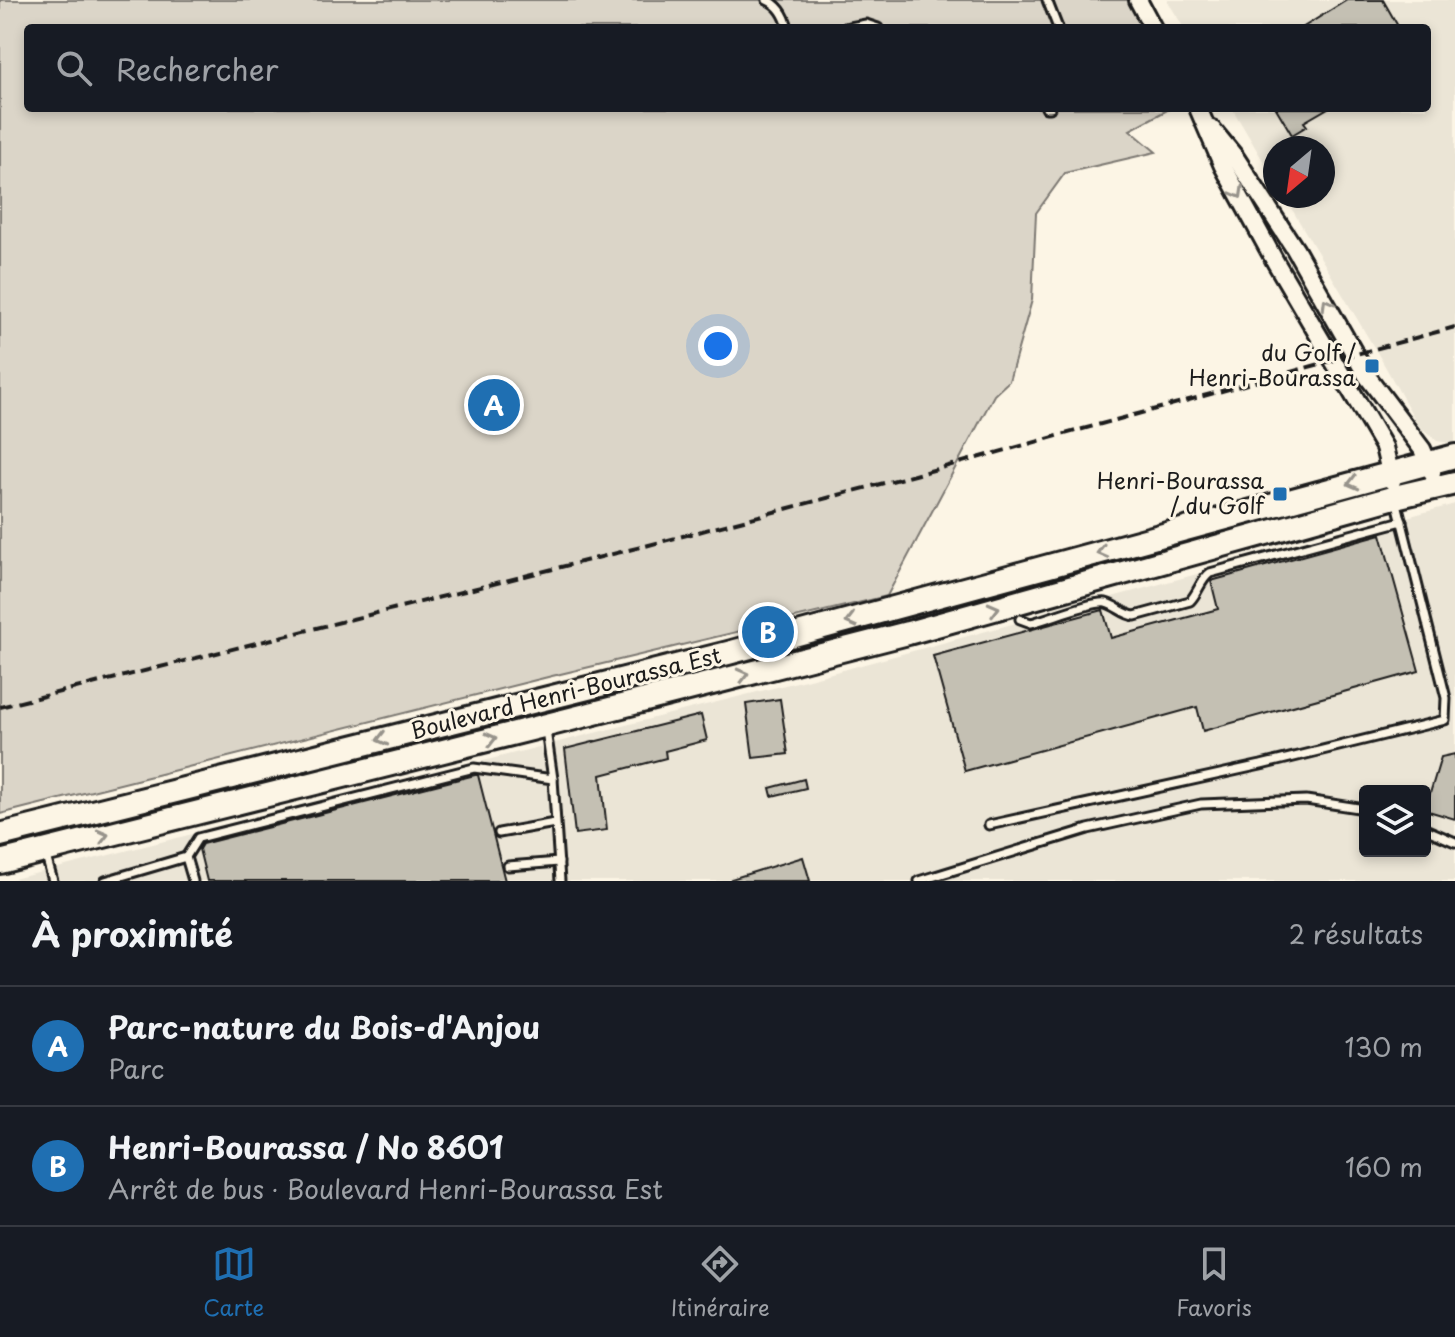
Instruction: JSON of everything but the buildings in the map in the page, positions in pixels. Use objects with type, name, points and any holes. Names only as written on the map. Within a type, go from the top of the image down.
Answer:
[{"type":"main road","name":"Boulevard Henri-Bourassa Est","points":[[0,835],[898,608],[1455,456]]},
{"type":"main road","name":"Boulevard Henri-Bourassa Est","points":[[0,862],[908,633],[1447,485]]},
{"type":"street","points":[[1138,0],[1151,24]]},
{"type":"street","points":[[1202,115],[1235,157],[1295,249],[1367,376],[1422,449],[1428,464],[1447,485]]},
{"type":"street","points":[[1202,115],[1223,166],[1276,263],[1384,447],[1395,497]]},
{"type":"lane","points":[[767,0],[782,12],[786,24]]},
{"type":"lane","points":[[1047,0],[1056,24]]},
{"type":"lane","points":[[989,825],[1261,765],[1445,720],[1446,698],[1395,497]]},
{"type":"lane","points":[[1020,619],[1031,623],[1099,603],[1135,616],[1190,601],[1210,573],[1402,521]]},
{"type":"lane","points":[[898,608],[908,633]]},
{"type":"lane","points":[[559,694],[553,779],[560,881]]},
{"type":"lane","points":[[105,881],[186,857],[198,838],[474,768],[553,779]]},
{"type":"lane","points":[[286,790],[293,813]]},
{"type":"lane","points":[[919,881],[1088,829],[1201,804],[1306,800],[1359,808]]},
{"type":"lane","points":[[499,833],[555,823]]},
{"type":"lane","points":[[47,824],[53,881]]},
{"type":"lane","points":[[1431,832],[1455,842]]},
{"type":"lane","points":[[186,857],[193,881]]},
{"type":"lane","points":[[508,866],[559,862]]},
{"type":"shaded area","points":[[0,0],[1137,0],[1151,24],[24,24],[24,112],[1164,112],[1130,130],[1156,152],[1065,173],[1036,213],[1032,300],[1009,381],[994,395],[887,596],[0,814]]},
{"type":"shaded area","points":[[1167,0],[1455,0],[1455,444],[1437,441],[1418,425],[1291,208],[1335,208],[1335,136],[1263,136],[1263,161],[1234,112],[1431,112],[1431,24],[1182,24]]},
{"type":"shaded area","points":[[1455,504],[1455,881],[6,881],[817,677]]},
{"type":"railway","points":[[0,707],[649,545],[1455,327]]},
{"type":"place","name":"du Golf / Henri-Bourassa","points":[[1372,366]]},
{"type":"place","name":"Parc-nature du Bois-d'Anjou","points":[[494,405]]},
{"type":"place","name":"Henri-Bourassa / du Golf","points":[[1280,494]]},
{"type":"place","name":"Henri-Bourassa / No 8601","points":[[768,632]]}]
